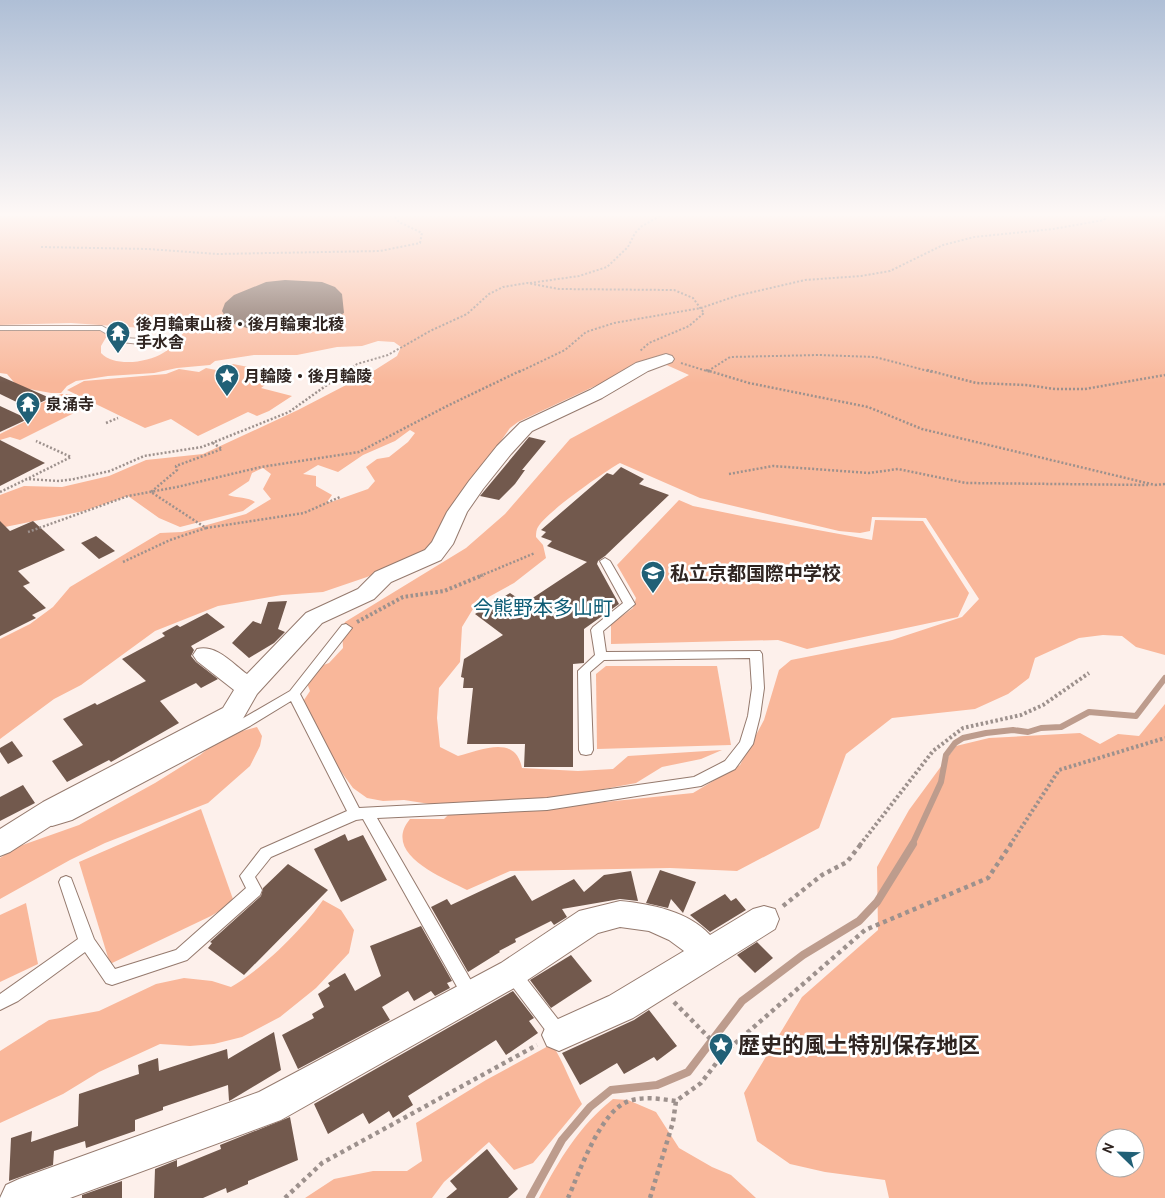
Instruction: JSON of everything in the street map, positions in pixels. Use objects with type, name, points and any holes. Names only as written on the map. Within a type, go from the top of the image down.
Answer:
[{"type":"street","points":[[0,844],[53,810],[232,715],[248,688],[314,618],[366,594],[382,577],[433,555],[442,544],[457,512],[476,485],[504,450],[526,427],[596,394],[642,368],[666,359]]},
{"type":"street","points":[[205,654],[248,688]]},
{"type":"street","points":[[19,1198],[69,1188],[268,1107],[512,973],[590,921],[610,915],[641,916],[661,921],[689,936],[706,955]]},
{"type":"street","points":[[559,1035],[621,1007],[659,986],[764,918]]},
{"type":"lane","points":[[0,328],[102,328],[121,340],[142,341]]},
{"type":"lane","points":[[601,656],[597,630],[629,604],[605,561]]},
{"type":"lane","points":[[25,829],[67,816],[245,723],[294,694],[346,628]]},
{"type":"lane","points":[[66,882],[87,942],[112,978],[181,955],[255,890],[247,876],[266,853],[361,814],[547,804],[696,782],[730,765],[746,744],[754,716],[758,688],[756,654],[601,656],[584,671],[586,750]]},
{"type":"lane","points":[[294,694],[361,814],[472,996]]},
{"type":"lane","points":[[0,1002],[12,996],[87,942]]},
{"type":"lane","points":[[512,973],[559,1035]]},
{"type":"path","points":[[27,479],[59,481],[74,479],[110,471],[144,456],[202,447],[289,412],[358,364],[388,355],[430,331],[467,314],[489,294],[502,287],[579,276],[592,272]]},
{"type":"path","points":[[28,532],[128,496],[261,467],[359,452],[447,406],[565,350],[586,332],[614,323],[701,308],[736,296],[805,280],[861,276],[885,272]]},
{"type":"path","points":[[527,283],[559,289],[674,290],[693,298],[704,313],[689,326],[649,343],[629,360],[620,380]]},
{"type":"path","points":[[708,371],[730,357],[819,355],[875,357],[976,383],[1026,385],[1055,390],[1085,389],[1165,375]]},
{"type":"path","points":[[666,359],[748,383],[868,408],[922,428],[1155,484]]},
{"type":"path","points":[[106,423],[118,418]]},
{"type":"path","points":[[0,492],[70,457],[36,441]]},
{"type":"path","points":[[151,492],[177,470],[176,466],[222,449],[212,443]]},
{"type":"path","points":[[729,474],[773,466],[870,473],[898,469],[976,483],[1165,484]]},
{"type":"path","points":[[151,492],[206,528]]},
{"type":"path","points":[[123,562],[170,540],[206,528],[304,513],[340,497]]},
{"type":"path","points":[[346,628],[403,597],[444,591],[535,553]]},
{"type":"path","points":[[764,918],[835,866],[848,862],[933,751],[963,728],[1021,715],[1043,705],[1089,673]]},
{"type":"path","points":[[650,1198],[673,1122],[676,1102],[701,1083],[724,1053],[865,930],[988,878],[1059,770],[1165,738]]},
{"type":"path","points":[[659,986],[724,1053]]},
{"type":"path","points":[[285,1198],[322,1163],[559,1035]]},
{"type":"path","points":[[568,1198],[611,1113],[622,1104],[635,1100],[652,1099],[676,1102]]},
{"type":"shaded area","points":[[0,272],[1165,272],[1165,655],[1136,647],[1122,636],[1103,635],[1079,638],[1035,658],[1029,678],[1008,694],[975,709],[892,718],[846,754],[819,828],[737,871],[670,868],[510,871],[467,890],[431,871],[409,854],[403,843],[403,832],[410,819],[444,819],[450,813],[561,808],[693,793],[740,765],[764,720],[779,670],[791,660],[892,640],[962,617],[979,599],[926,518],[872,517],[870,531],[860,533],[839,531],[700,498],[620,463],[574,494],[541,523],[537,529],[536,537],[543,545],[546,558],[514,583],[476,604],[462,627],[460,662],[439,688],[437,718],[440,747],[458,756],[487,748],[505,748],[512,751],[518,757],[522,768],[578,771],[613,769],[628,756],[722,750],[701,759],[662,767],[636,783],[513,804],[443,806],[404,800],[383,801],[367,798],[353,788],[318,740],[302,703],[310,691],[305,678],[315,668],[329,663],[343,648],[342,629],[345,622],[466,548],[505,514],[570,439],[689,375],[653,359],[518,422],[510,428],[435,543],[421,555],[367,577],[323,592],[282,595],[218,606],[155,631],[81,685],[54,699],[0,739],[0,639],[30,624],[53,607],[70,587],[160,533],[182,532],[246,514],[271,499],[263,489],[271,474],[263,468],[252,473],[249,481],[228,495],[255,502],[243,511],[180,527],[159,518],[128,496],[84,511],[0,528],[0,495],[24,486],[62,487],[109,476],[146,460],[203,454],[298,410],[375,370],[397,356],[401,347],[394,342],[378,341],[362,346],[337,347],[297,355],[254,355],[215,361],[210,365],[76,381],[67,386],[61,393],[18,387],[7,374],[0,373],[0,330],[100,331],[108,334],[101,346],[101,353],[122,362],[140,361],[163,353],[185,331],[71,323],[0,325]],"holes":[[[410,430],[415,433],[408,442],[389,457],[377,459],[366,467],[375,481],[368,489],[331,502],[327,502],[332,495],[316,486],[316,476],[303,474],[318,465],[338,472],[363,455],[395,441]]]},
{"type":"shaded area","points":[[233,364],[275,372],[268,377],[273,379],[261,388],[292,396],[269,411],[257,416],[248,412],[198,436],[171,419],[145,428],[67,390],[84,381],[166,374],[179,369],[199,372],[206,368],[221,371]]},
{"type":"shaded area","points":[[61,394],[71,394],[90,405],[20,440],[10,437],[0,440],[0,434],[28,420],[29,418],[20,413]]},
{"type":"shaded area","points":[[679,500],[693,506],[872,540],[875,520],[923,521],[969,593],[958,617],[807,649],[778,640],[611,644],[611,624],[633,608],[636,598],[617,565]]},
{"type":"shaded area","points":[[606,666],[717,666],[731,745],[597,749],[596,674]]},
{"type":"shaded area","points":[[1165,704],[1165,1198],[889,1198],[885,1180],[825,1172],[790,1164],[757,1141],[744,1093],[802,997],[878,930],[877,867],[909,810],[956,746],[989,738],[1080,733],[1100,744],[1118,734],[1139,736]]},
{"type":"shaded area","points":[[257,727],[262,736],[260,746],[250,766],[208,803],[105,843],[0,899],[0,858],[17,847],[79,825],[155,783],[200,755],[215,743],[235,733]]},
{"type":"shaded area","points":[[201,809],[234,902],[211,916],[110,964],[79,862]]},
{"type":"shaded area","points":[[323,900],[341,910],[354,930],[349,953],[316,988],[280,1017],[242,1037],[214,1044],[190,1046],[160,1044],[99,1072],[63,1094],[0,1123],[0,1051],[49,1020],[99,1011],[156,984],[184,978],[212,981],[231,987],[255,971],[281,948],[305,923]]},
{"type":"shaded area","points":[[26,903],[38,964],[0,982],[0,915]]},
{"type":"shaded area","points":[[552,1044],[582,1104],[533,1163],[514,1170],[489,1142],[444,1182],[432,1198],[305,1198],[334,1179],[373,1171],[407,1171],[422,1161],[416,1123],[486,1080]]},
{"type":"shaded area","points":[[613,1099],[628,1100],[656,1112],[679,1148],[712,1167],[731,1175],[756,1198],[539,1198],[571,1144],[601,1109]]},
{"type":"building","points":[[285,280],[322,282],[335,287],[342,294],[344,313],[332,321],[322,319],[299,327],[281,329],[247,328],[234,324],[226,318],[222,311],[225,303],[234,295],[266,282]]},
{"type":"building","points":[[0,376],[50,398],[29,408],[0,394]]},
{"type":"building","points":[[0,406],[28,419],[0,432]]},
{"type":"building","points":[[529,437],[546,441],[522,470],[525,470],[515,484],[499,500],[480,496]]},
{"type":"building","points":[[0,440],[45,463],[0,486]]},
{"type":"building","points":[[621,467],[644,479],[639,484],[669,495],[598,561],[597,564],[619,604],[584,629],[584,663],[573,664],[573,767],[524,767],[525,744],[467,744],[473,688],[463,688],[464,678],[461,677],[464,659],[503,635],[475,614],[510,593],[525,603],[587,562],[547,546],[552,541],[541,537],[546,532],[541,530],[607,473],[613,475]]},
{"type":"building","points":[[0,521],[10,531],[33,521],[65,550],[18,571],[30,583],[23,586],[46,608],[32,615],[36,618],[0,636]]},
{"type":"building","points":[[96,536],[115,551],[99,559],[81,543]]},
{"type":"building","points":[[287,601],[278,629],[285,632],[274,643],[249,658],[232,643],[253,621],[261,624],[268,602]]},
{"type":"building","points":[[207,613],[225,627],[191,646],[194,650],[191,656],[218,679],[201,688],[196,683],[160,701],[179,723],[111,762],[109,760],[67,782],[52,761],[83,745],[63,719],[146,681],[122,659],[165,636],[162,633],[177,625],[180,627]]},
{"type":"building","points":[[12,741],[23,756],[8,764],[0,752],[0,748]]},
{"type":"building","points":[[23,785],[35,803],[0,821],[0,797]]},
{"type":"building","points":[[345,834],[348,841],[363,835],[387,880],[341,902],[314,849]]},
{"type":"building","points":[[288,864],[328,890],[244,975],[208,948],[212,943],[210,942],[261,896],[263,888]]},
{"type":"building","points":[[660,870],[696,882],[683,913],[671,899],[668,908],[646,903]]},
{"type":"building","points":[[631,871],[638,901],[620,899],[562,909],[567,917],[554,925],[551,921],[515,939],[516,942],[468,972],[431,907],[447,899],[451,905],[515,875],[532,901],[574,879],[584,892],[604,875]]},
{"type":"building","points":[[725,894],[731,901],[736,898],[746,910],[710,932],[690,915]]},
{"type":"building","points":[[421,926],[452,981],[447,983],[450,988],[435,996],[431,991],[414,1001],[408,991],[382,1007],[390,1020],[298,1069],[282,1035],[314,1018],[312,1014],[324,1007],[318,994],[330,986],[328,983],[345,973],[355,991],[381,976],[370,946]]},
{"type":"building","points":[[757,942],[773,958],[755,973],[737,955]]},
{"type":"building","points":[[571,955],[592,981],[551,1008],[530,980]]},
{"type":"building","points":[[513,991],[534,1018],[529,1021],[538,1033],[506,1055],[496,1040],[408,1096],[413,1105],[393,1118],[389,1111],[369,1124],[363,1113],[328,1134],[314,1104]]},
{"type":"building","points":[[649,1010],[677,1046],[657,1061],[654,1057],[624,1074],[617,1063],[580,1085],[562,1053],[634,1020]]},
{"type":"building","points":[[274,1032],[281,1070],[231,1100],[229,1101],[228,1085],[163,1107],[163,1110],[135,1120],[135,1131],[86,1148],[85,1141],[54,1151],[53,1165],[9,1181],[11,1138],[32,1131],[31,1142],[78,1126],[79,1094],[139,1074],[138,1065],[158,1058],[159,1071],[227,1049],[228,1059]]},
{"type":"building","points":[[290,1117],[298,1160],[248,1181],[248,1184],[227,1193],[226,1188],[203,1198],[154,1198],[155,1169],[177,1160],[177,1167],[221,1149],[220,1145]]},
{"type":"building","points":[[487,1149],[518,1189],[508,1198],[446,1198],[457,1189],[450,1181]]},
{"type":"building","points":[[122,1181],[122,1198],[82,1198],[82,1195]]},
{"type":"waterway","points":[[912,845],[941,782],[946,755],[955,743],[963,738],[986,733],[1013,730],[1028,732],[1041,728],[1061,727],[1089,712],[1136,716],[1165,678]]},
{"type":"waterway","points":[[530,1198],[562,1140],[590,1107],[611,1090],[657,1085],[688,1072],[742,1001],[803,955],[859,921],[877,902],[913,844]]},
{"type":"place","name":"後月輪東山稜・後月輪東北稜 手水舎","points":[[118,354]]},
{"type":"place","name":"月輪陵・後月輪陵","points":[[227,397]]},
{"type":"place","name":"泉涌寺","points":[[28,425]]},
{"type":"place","name":"私立京都国際中学校","points":[[653,594]]},
{"type":"place","name":"歴史的風土特別保存地区","points":[[721,1066]]},
{"type":"district","name":"今熊野本多山町","points":[[543,608]]}]
